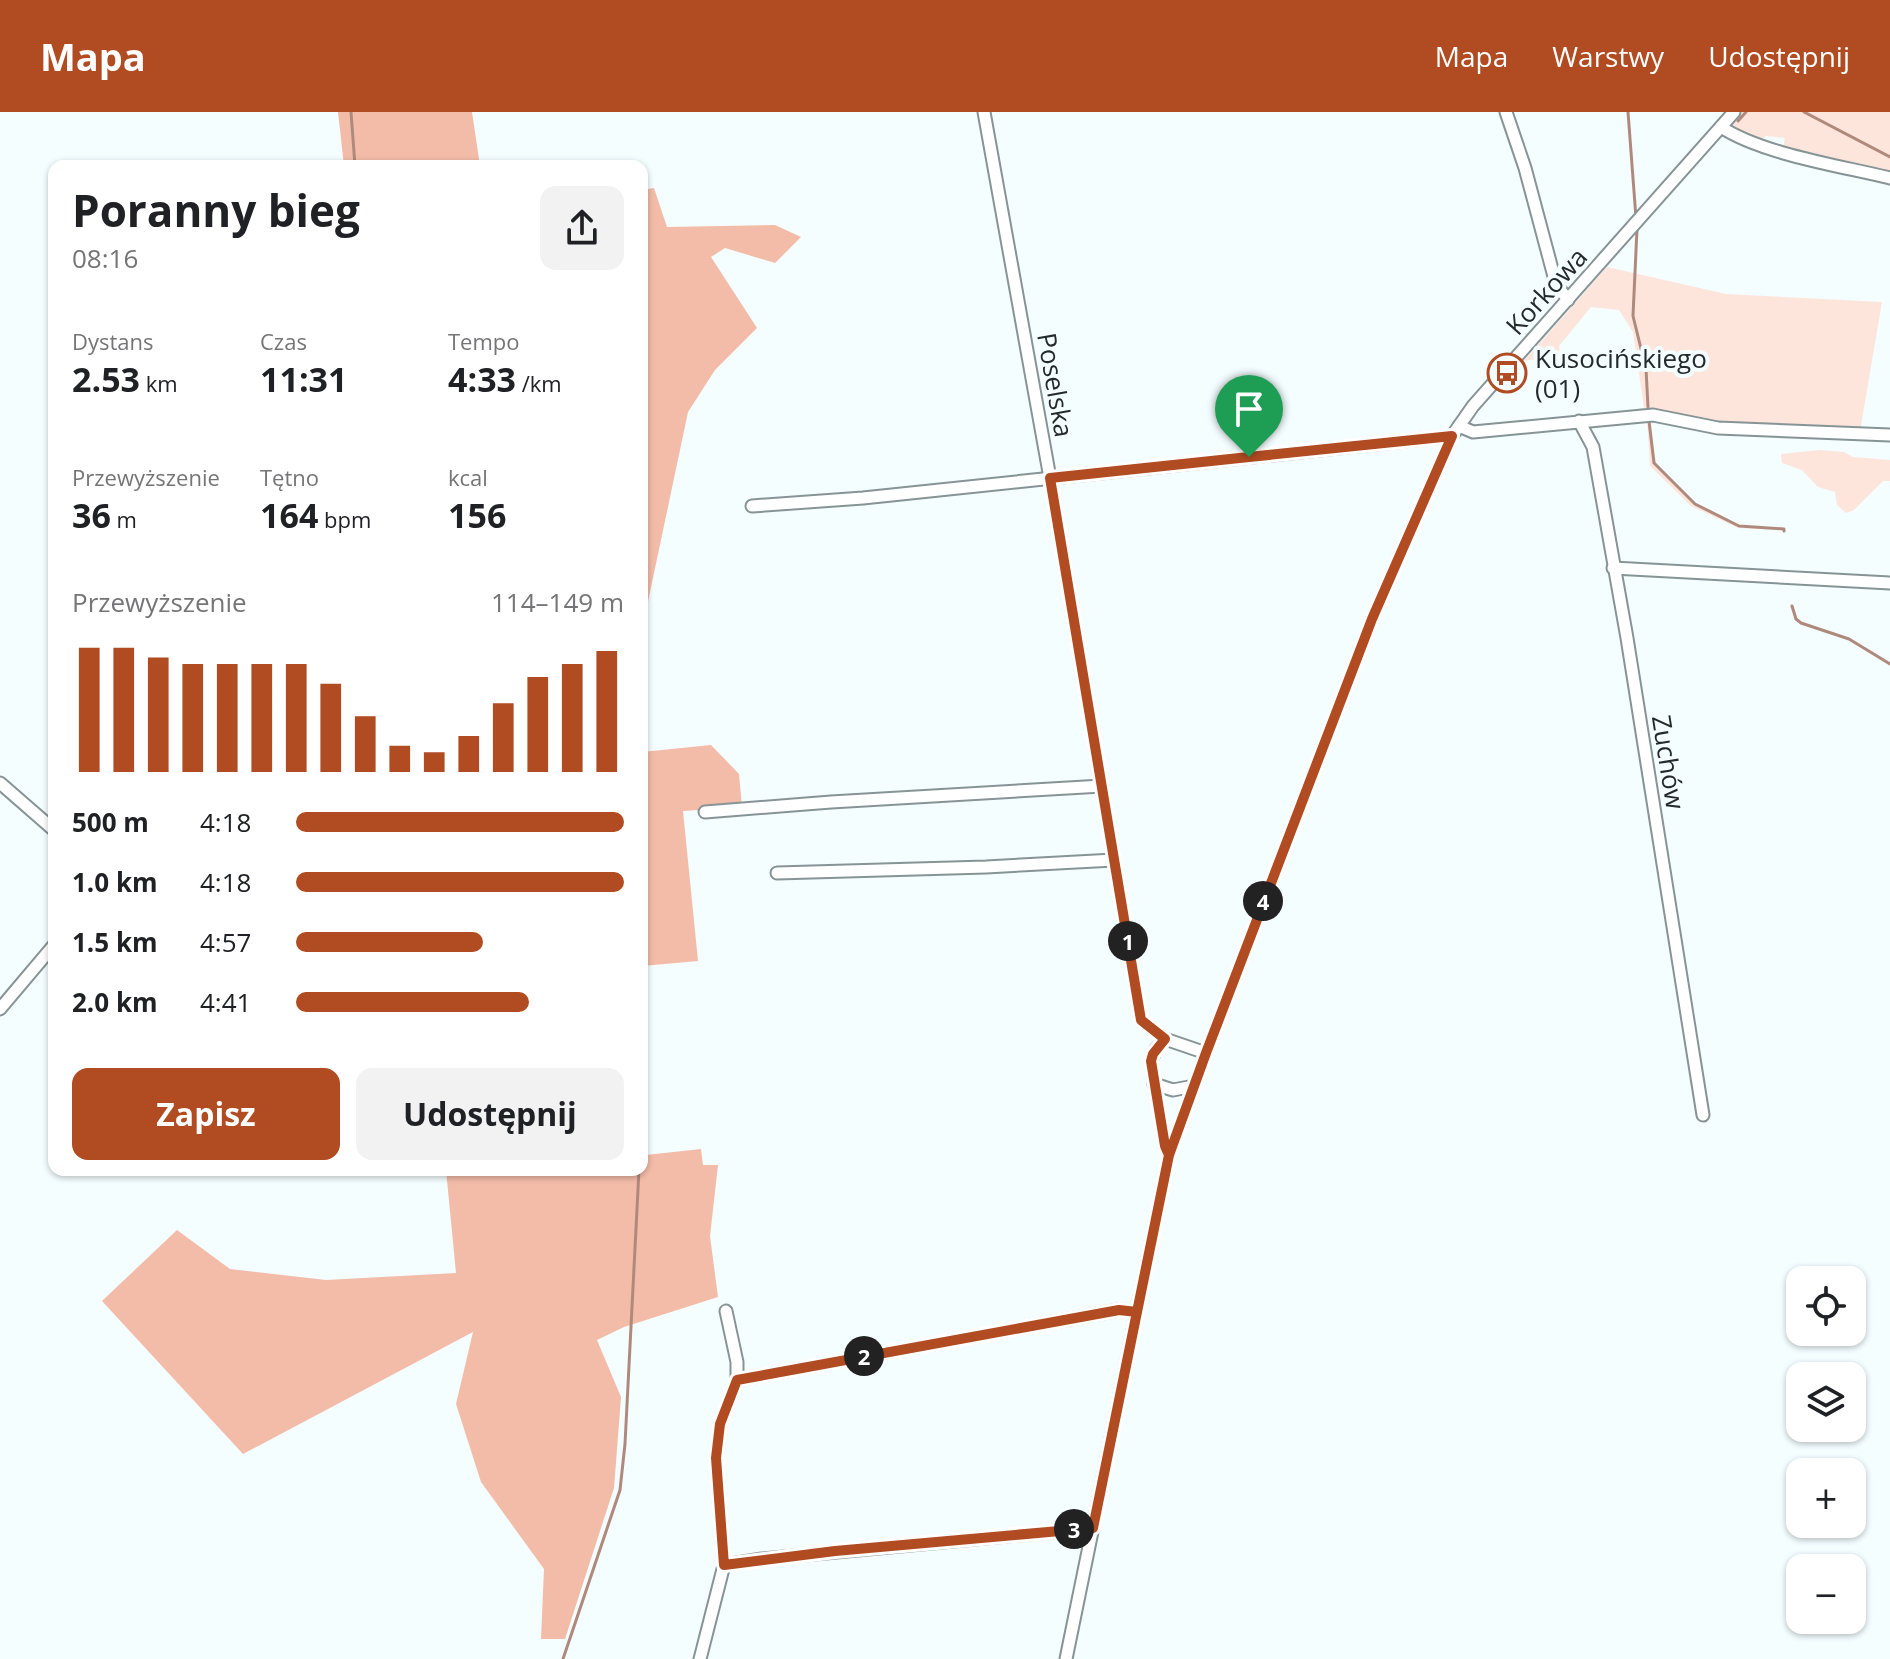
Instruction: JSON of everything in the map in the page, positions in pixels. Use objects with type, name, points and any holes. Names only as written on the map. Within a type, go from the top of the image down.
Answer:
[{"type":"street","name":"Poselska","points":[[984,112],[1050,478],[1141,1020],[1165,1039],[1206,1053]]},
{"type":"street","points":[[1506,112],[1525,168],[1556,284],[1568,300]]},
{"type":"street","name":"Korkowa","points":[[1066,1659],[1169,1155],[1372,619],[1456,431],[1473,406],[1734,112]]},
{"type":"street","points":[[1721,127],[1769,148],[1890,178]]},
{"type":"street","points":[[752,506],[863,498],[1456,431],[1653,415],[1718,428],[1890,435]]},
{"type":"street","name":"Zuchów","points":[[1579,421],[1593,447],[1634,680],[1703,1115]]},
{"type":"street","points":[[1613,568],[1890,583]]},
{"type":"street","points":[[0,783],[48,825]]},
{"type":"street","points":[[705,812],[1102,786]]},
{"type":"street","points":[[777,873],[1114,860]]},
{"type":"street","points":[[0,1009],[48,952]]},
{"type":"street","points":[[1165,1039],[1153,1054],[1154,1084],[1169,1155]]},
{"type":"street","points":[[1154,1084],[1173,1090],[1194,1086]]},
{"type":"street","points":[[737,1380],[1119,1310],[1137,1312]]},
{"type":"street","points":[[700,1659],[724,1565],[716,1458],[720,1424],[737,1380],[737,1362],[726,1311]]},
{"type":"street","points":[[724,1565],[777,1557],[1093,1528]]},
{"type":"shaded area","points":[[338,112],[472,112],[479,160],[343,160]]},
{"type":"shaded area","points":[[1740,112],[1890,112],[1890,175],[1783,149],[1785,138],[1766,136],[1760,140],[1728,126]]},
{"type":"shaded area","points":[[654,188],[667,227],[775,225],[801,237],[775,263],[725,248],[711,257],[757,328],[715,370],[688,412],[648,602],[648,189]]},
{"type":"shaded area","points":[[1607,267],[1726,294],[1882,302],[1860,431],[1719,426],[1637,411],[1635,409],[1644,408],[1633,332],[1619,310],[1591,307],[1559,346],[1560,355],[1524,361]]},
{"type":"shaded area","points":[[1647,418],[1672,422],[1650,422],[1656,463],[1696,504],[1739,525],[1786,530],[1738,528],[1691,506],[1650,466]]},
{"type":"shaded area","points":[[1820,450],[1890,460],[1890,481],[1883,481],[1854,510],[1846,513],[1837,505],[1835,492],[1818,487],[1802,470],[1782,463],[1781,454]]},
{"type":"shaded area","points":[[711,745],[739,774],[742,807],[683,811],[698,961],[648,965],[648,751]]},
{"type":"shaded area","points":[[701,1149],[703,1165],[718,1165],[710,1236],[718,1297],[624,1327],[597,1340],[621,1397],[614,1488],[565,1639],[541,1639],[544,1569],[481,1482],[456,1404],[473,1332],[243,1454],[102,1301],[177,1230],[230,1269],[326,1280],[456,1273],[447,1176],[648,1176],[648,1155]]},
{"type":"waterway","points":[[351,112],[355,160]]},
{"type":"waterway","points":[[1628,112],[1636,218]]},
{"type":"waterway","points":[[1738,121],[1746,112]]},
{"type":"waterway","points":[[1804,112],[1890,157]]},
{"type":"waterway","points":[[1637,229],[1633,316],[1646,369],[1648,407]]},
{"type":"waterway","points":[[1649,421],[1654,463],[1695,504],[1739,526],[1784,531]]},
{"type":"waterway","points":[[1792,606],[1796,619],[1801,623],[1849,639],[1890,664]]},
{"type":"waterway","points":[[563,1659],[620,1490],[639,1176]]},
{"type":"place","name":"Kusocińskiego (01)","points":[[1507,373]]},
{"type":"route","points":[[1249,457],[1050,478],[1141,1020],[1165,1039],[1151,1061],[1169,1155],[1137,1312],[1119,1310],[737,1380],[720,1424],[716,1458],[724,1565],[835,1551],[1093,1528],[1169,1155],[1372,619],[1452,436],[1249,457]]}]
